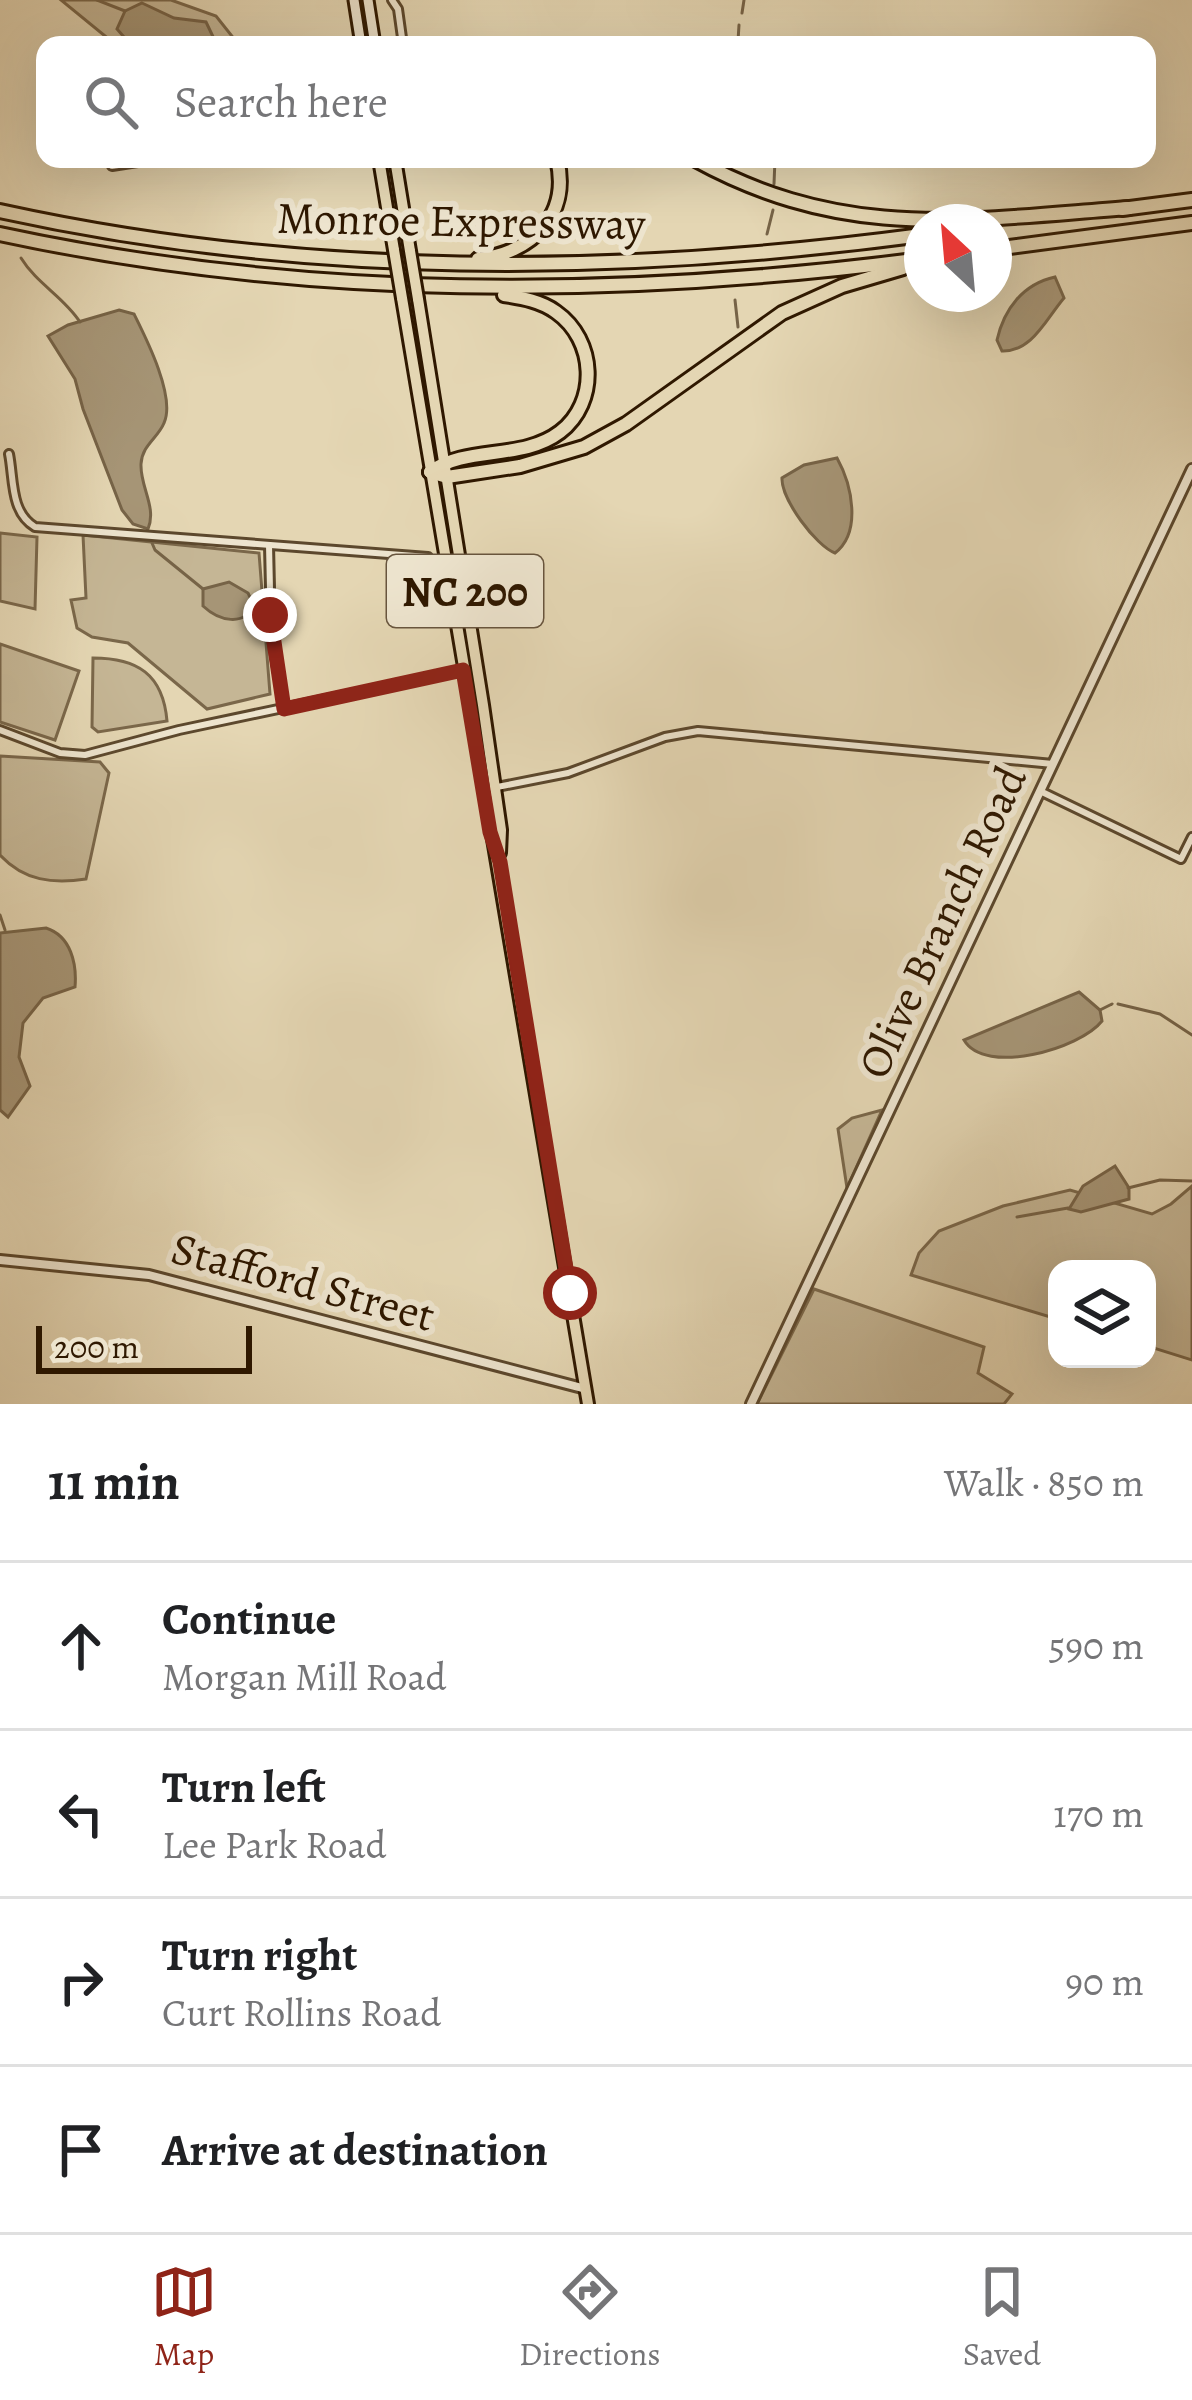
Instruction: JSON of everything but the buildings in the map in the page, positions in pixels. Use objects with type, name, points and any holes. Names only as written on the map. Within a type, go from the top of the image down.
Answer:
[{"type":"highway","points":[[426,264],[496,256],[532,240],[549,222],[558,201],[559,168]]},
{"type":"highway","points":[[714,168],[793,203],[878,220],[939,221],[1129,208]]},
{"type":"highway","points":[[1012,224],[1192,200]]},
{"type":"highway","name":"Monroe Expressway","points":[[0,211],[221,248],[426,264],[564,266],[679,261],[904,238]]},
{"type":"highway","points":[[1012,247],[1192,224]]},
{"type":"highway","name":"Monroe Expressway","points":[[0,234],[235,273],[449,288],[664,285],[904,263]]},
{"type":"highway","points":[[430,472],[447,477],[538,462],[584,447],[626,424],[782,313],[842,286],[904,267]]},
{"type":"highway","points":[[430,472],[444,462],[518,450],[554,436],[578,411],[588,375],[580,340],[551,309],[528,299],[449,288]]},
{"type":"main road","points":[[354,0],[360,36]]},
{"type":"main road","points":[[368,0],[374,36]]},
{"type":"main road","name":"NC 200","points":[[381,168],[463,670],[501,830],[500,862],[588,1404]]},
{"type":"main road","name":"NC 200","points":[[396,168],[447,477],[489,789]]},
{"type":"street","points":[[392,0],[402,36]]},
{"type":"street","points":[[9,454],[18,508],[34,527],[428,557]]},
{"type":"street","name":"Olive Branch Road","points":[[752,1404],[1192,469]]},
{"type":"street","points":[[269,544],[271,633],[284,709]]},
{"type":"street","points":[[0,730],[76,755],[463,670]]},
{"type":"street","points":[[489,789],[568,773],[665,737],[698,731],[1053,764]]},
{"type":"street","points":[[1040,791],[1181,859],[1192,838]]},
{"type":"street","name":"Stafford Street","points":[[0,1260],[148,1275],[586,1389]]},
{"type":"shaded area","points":[[61,0],[171,0],[216,16],[232,36],[105,36]]},
{"type":"shaded area","points":[[142,3],[174,18],[206,22],[213,36],[123,36],[117,29],[125,11]]},
{"type":"shaded area","points":[[1055,277],[1064,298],[1030,340],[1002,351],[997,340],[1008,312],[1024,292]]},
{"type":"shaded area","points":[[119,310],[134,314],[166,398],[164,423],[141,464],[151,513],[148,529],[133,524],[122,510],[75,379],[48,336]]},
{"type":"shaded area","points":[[837,458],[852,508],[849,533],[835,553],[801,521],[782,478],[804,465]]},
{"type":"shaded area","points":[[0,533],[37,537],[35,609],[0,601]]},
{"type":"shaded area","points":[[83,535],[259,553],[270,694],[207,709],[128,643],[92,637],[77,628],[71,600],[86,598]]},
{"type":"shaded area","points":[[229,582],[248,593],[254,605],[238,619],[224,618],[203,606],[203,589]]},
{"type":"shaded area","points":[[0,644],[79,671],[55,740],[0,722]]},
{"type":"shaded area","points":[[93,658],[123,661],[145,672],[160,691],[167,721],[98,732],[92,727]]},
{"type":"shaded area","points":[[0,756],[100,762],[109,773],[86,879],[40,879],[0,855]]},
{"type":"shaded area","points":[[46,928],[61,937],[71,952],[75,987],[43,998],[23,1023],[19,1057],[30,1086],[8,1117],[0,1110],[0,933]]},
{"type":"shaded area","points":[[1079,992],[1100,1010],[1102,1021],[1074,1041],[1011,1057],[975,1051],[964,1040]]},
{"type":"shaded area","points":[[882,1110],[847,1188],[838,1129],[852,1118]]},
{"type":"shaded area","points":[[1115,1166],[1129,1188],[1129,1199],[1081,1212],[1069,1209],[1083,1186]]},
{"type":"shaded area","points":[[1192,1186],[1192,1360],[1156,1349],[1156,1260],[1048,1260],[1048,1316],[911,1275],[919,1253],[939,1231],[1003,1206],[1070,1190],[1152,1214]]},
{"type":"shaded area","points":[[814,1289],[984,1347],[978,1373],[1012,1394],[1004,1404],[757,1404]]},
{"type":"waterway","points":[[97,0],[125,11]]},
{"type":"waterway","points":[[742,13],[744,0]]},
{"type":"waterway","points":[[738,36],[739,25]]},
{"type":"waterway","points":[[774,184],[775,168]]},
{"type":"waterway","points":[[767,234],[773,210]]},
{"type":"waterway","points":[[21,258],[80,322]]},
{"type":"waterway","points":[[735,300],[738,327]]},
{"type":"waterway","points":[[152,543],[203,589]]},
{"type":"waterway","points":[[0,915],[5,930]]},
{"type":"waterway","points":[[1100,1010],[1112,1004]]},
{"type":"waterway","points":[[1118,1004],[1160,1014],[1192,1035]]},
{"type":"waterway","points":[[1128,1188],[1160,1180],[1192,1181]]},
{"type":"waterway","points":[[1017,1217],[1068,1208]]},
{"type":"route","points":[[270,615],[284,709],[463,670],[490,832],[500,862],[570,1293]]}]
